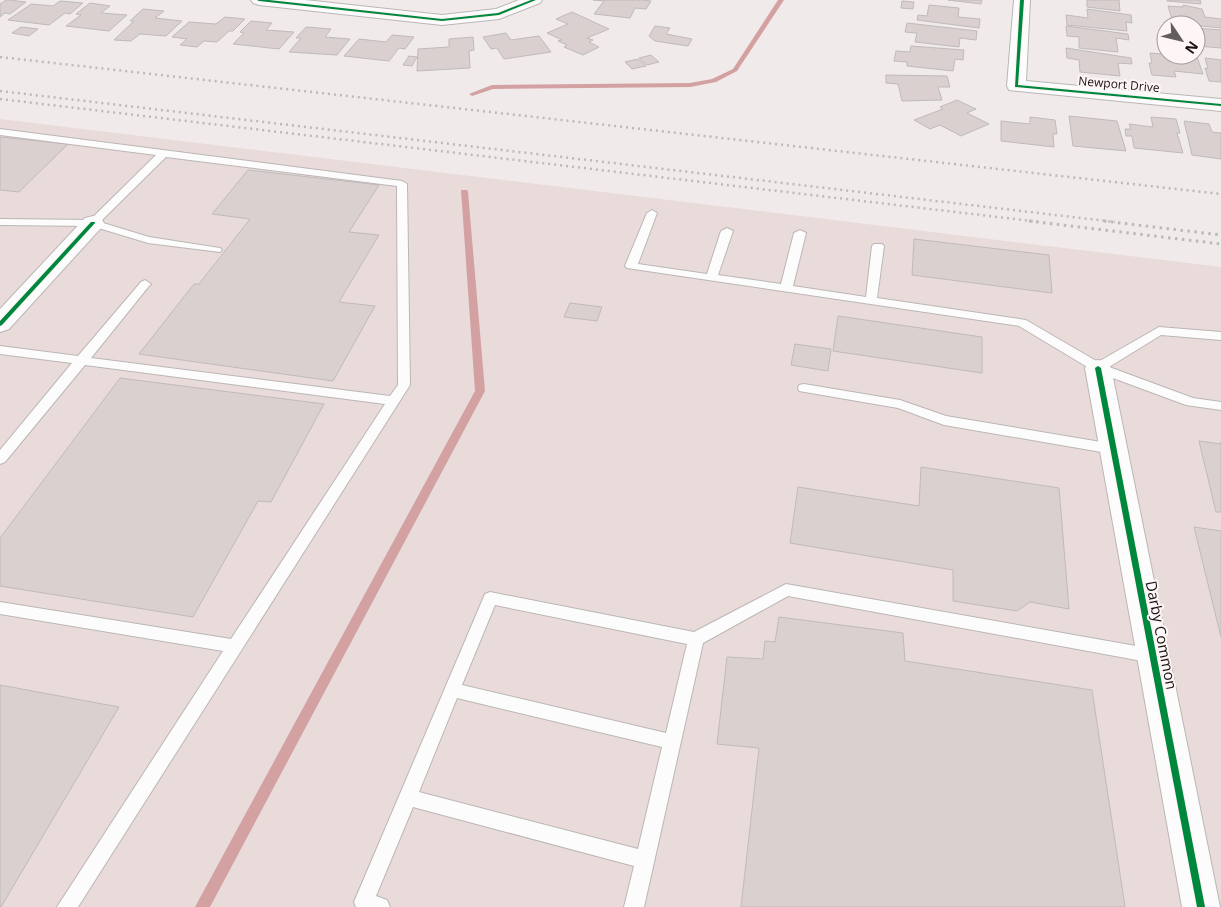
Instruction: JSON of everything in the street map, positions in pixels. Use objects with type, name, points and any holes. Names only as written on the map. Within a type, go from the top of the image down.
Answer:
[{"type":"street","points":[[259,0],[442,20],[499,14],[534,0]]},
{"type":"street","name":"Newport Drive","points":[[1022,0],[1016,86],[1221,105]]},
{"type":"street","points":[[0,324],[93,223]]},
{"type":"street","name":"Darby Common","points":[[1098,368],[1202,907]]},
{"type":"lane","points":[[0,132],[402,184],[404,385],[67,907]]},
{"type":"lane","points":[[93,223],[164,153]]},
{"type":"lane","points":[[652,213],[631,266],[1022,324],[1098,368],[1191,402],[1221,406]]},
{"type":"lane","points":[[0,222],[93,223],[148,240],[216,250]]},
{"type":"lane","points":[[711,278],[727,231]]},
{"type":"lane","points":[[786,289],[800,233]]},
{"type":"lane","points":[[872,302],[878,246]]},
{"type":"lane","points":[[0,458],[145,284]]},
{"type":"lane","points":[[1098,368],[1159,330],[1221,336]]},
{"type":"lane","points":[[0,350],[394,401]]},
{"type":"lane","points":[[804,388],[900,404],[944,420],[1114,449]]},
{"type":"lane","points":[[368,905],[407,797],[490,598],[696,640],[786,590],[1153,656]]},
{"type":"lane","points":[[0,608],[235,646]]},
{"type":"lane","points":[[634,907],[696,640]]},
{"type":"lane","points":[[452,690],[672,742]]},
{"type":"lane","points":[[407,797],[645,860]]},
{"type":"shaded area","points":[[0,119],[1221,267],[1221,907],[0,907]]},
{"type":"building","points":[[6,0],[26,2],[10,14],[5,13],[0,17],[0,4]]},
{"type":"building","points":[[593,0],[651,1],[646,9],[635,8],[630,18],[594,14],[604,1]]},
{"type":"building","points":[[948,0],[982,0],[981,4]]},
{"type":"building","points":[[1087,0],[1119,0],[1120,11],[1087,7]]},
{"type":"building","points":[[1200,0],[1201,4],[1167,1]]},
{"type":"building","points":[[60,1],[83,3],[70,14],[65,13],[49,25],[8,20],[31,4],[53,6]]},
{"type":"building","points":[[902,1],[914,2],[913,9],[901,8]]},
{"type":"building","points":[[90,3],[110,6],[101,13],[127,15],[109,31],[66,26],[81,15],[76,14]]},
{"type":"building","points":[[929,5],[959,8],[958,17],[980,19],[979,28],[917,20],[918,15],[927,16]]},
{"type":"building","points":[[1183,5],[1202,9],[1204,15],[1171,15],[1168,6],[1183,7]]},
{"type":"building","points":[[143,9],[164,11],[155,18],[182,21],[166,36],[140,34],[131,41],[114,40],[134,21],[130,21]]},
{"type":"building","points":[[1087,9],[1131,15],[1132,23],[1126,22],[1127,31],[1067,25],[1066,15],[1088,18]]},
{"type":"building","points":[[572,12],[609,29],[587,38],[593,40],[589,42],[599,47],[583,55],[564,47],[567,45],[558,41],[562,40],[547,33],[568,24],[556,19]]},
{"type":"building","points":[[225,17],[245,19],[233,31],[229,31],[217,42],[204,41],[197,47],[180,45],[187,39],[172,37],[189,22],[216,24]]},
{"type":"building","points":[[1206,17],[1221,19],[1221,28],[1206,26]]},
{"type":"building","points":[[251,21],[272,23],[266,30],[294,32],[279,49],[233,44],[244,33],[240,32]]},
{"type":"building","points":[[907,23],[977,31],[976,40],[960,38],[959,47],[915,42],[917,33],[905,32]]},
{"type":"building","points":[[655,26],[670,28],[666,34],[692,39],[688,46],[655,41],[649,36]]},
{"type":"building","points":[[1066,26],[1128,34],[1129,40],[1116,38],[1118,52],[1079,48],[1079,37],[1067,36]]},
{"type":"building","points":[[21,27],[38,29],[29,36],[12,33]]},
{"type":"building","points":[[306,27],[331,29],[325,37],[350,39],[337,55],[289,52],[301,38],[296,38]]},
{"type":"building","points":[[1206,29],[1221,30],[1221,48],[1206,47]]},
{"type":"building","points":[[506,33],[511,40],[539,36],[551,52],[504,59],[497,48],[491,49],[483,37]]},
{"type":"building","points":[[392,35],[414,37],[405,49],[399,48],[389,61],[344,56],[359,39],[386,42]]},
{"type":"building","points":[[473,37],[474,50],[469,51],[470,68],[417,71],[418,49],[449,47],[449,39]]},
{"type":"building","points":[[911,46],[964,50],[963,60],[955,59],[953,71],[907,66],[907,62],[894,61],[896,51],[910,52]]},
{"type":"building","points":[[1066,48],[1131,58],[1132,64],[1118,63],[1120,76],[1080,72],[1079,60],[1067,58]]},
{"type":"building","points":[[1150,53],[1156,54],[1156,65],[1200,65],[1203,74],[1174,71],[1176,77],[1152,75],[1149,63],[1152,63]]},
{"type":"building","points":[[651,55],[659,62],[647,65],[639,58]]},
{"type":"building","points":[[409,56],[417,57],[412,66],[403,65]]},
{"type":"building","points":[[1206,58],[1221,60],[1221,82],[1209,81],[1205,68],[1208,69]]},
{"type":"building","points":[[638,59],[646,66],[632,69],[625,62]]},
{"type":"building","points":[[886,75],[947,76],[950,87],[938,87],[942,100],[902,101],[898,84],[886,83]]},
{"type":"building","points":[[957,100],[976,109],[967,113],[989,124],[961,136],[940,125],[930,129],[914,120],[943,109],[940,107]]},
{"type":"building","points":[[1069,116],[1117,121],[1126,151],[1073,146]]},
{"type":"building","points":[[1030,117],[1055,120],[1057,134],[1053,134],[1054,147],[1001,141],[1001,121],[1030,124]]},
{"type":"building","points":[[1151,117],[1176,119],[1180,133],[1177,133],[1183,153],[1134,148],[1132,136],[1126,136],[1125,129],[1131,129],[1129,124],[1153,127]]},
{"type":"building","points":[[1184,121],[1209,124],[1212,132],[1221,133],[1221,159],[1192,155]]},
{"type":"building","points":[[0,137],[68,144],[19,192],[0,190]]},
{"type":"building","points":[[248,170],[379,185],[349,232],[379,235],[339,302],[375,306],[333,381],[139,354],[194,284],[199,284],[250,219],[212,214]]},
{"type":"building","points":[[914,239],[1049,255],[1052,293],[912,275]]},
{"type":"building","points":[[570,303],[602,307],[597,321],[564,317]]},
{"type":"building","points":[[838,316],[982,337],[982,373],[833,351]]},
{"type":"building","points":[[795,344],[831,349],[828,371],[791,365]]},
{"type":"building","points":[[120,378],[324,404],[271,502],[258,501],[193,617],[0,586],[0,538]]},
{"type":"building","points":[[1199,441],[1221,444],[1221,512],[1216,512]]},
{"type":"building","points":[[921,467],[1059,488],[1069,609],[1030,602],[1017,611],[953,601],[953,570],[790,543],[798,487],[919,506]]},
{"type":"building","points":[[1194,527],[1221,531],[1221,637]]},
{"type":"building","points":[[779,617],[903,633],[905,661],[1092,690],[1125,907],[741,907],[759,748],[717,744],[727,657],[763,659],[765,641],[775,642]]},
{"type":"building","points":[[0,685],[119,707],[1,907],[0,907]]},
{"type":"waterway","points":[[472,94],[492,87],[690,85],[714,81],[735,70],[781,0]]},
{"type":"waterway","points":[[202,907],[480,391],[464,192]]},
{"type":"railway","points":[[0,57],[1221,194]]},
{"type":"railway","points":[[0,91],[1115,222]]},
{"type":"railway","points":[[0,99],[1040,222]]},
{"type":"railway","points":[[1029,221],[1221,244]]},
{"type":"railway","points":[[1104,221],[1221,235]]},
{"type":"cycle path","points":[[259,0],[442,20],[499,14],[534,0]]},
{"type":"cycle path","points":[[1022,0],[1016,86],[1221,105]]},
{"type":"cycle path","points":[[0,324],[93,223]]},
{"type":"cycle path","points":[[1098,368],[1201,907]]}]
